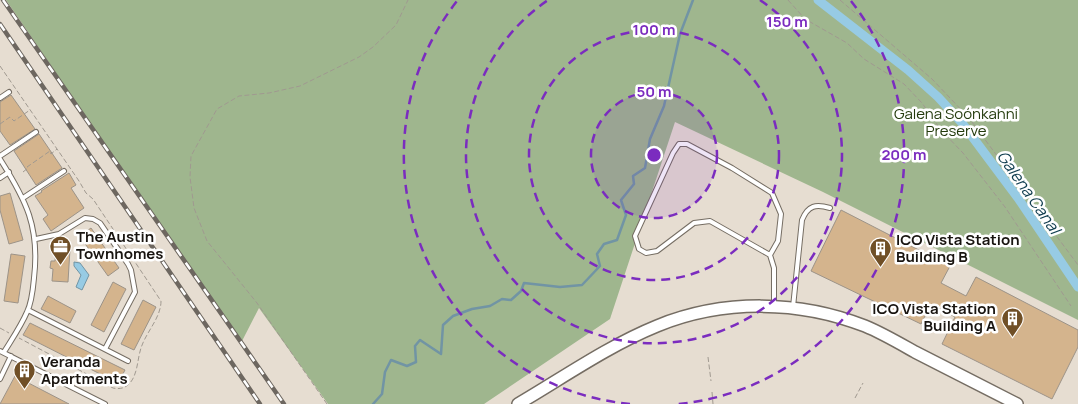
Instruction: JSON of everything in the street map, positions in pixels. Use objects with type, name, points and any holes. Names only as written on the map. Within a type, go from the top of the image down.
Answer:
[{"type":"street","points":[[518,404],[618,344],[658,326],[713,310],[747,305],[817,311],[865,326],[1017,404]]},
{"type":"lane","points":[[0,98],[9,92]]},
{"type":"lane","points":[[36,132],[0,158],[2,167],[9,172],[23,198],[36,240],[34,282],[28,310],[2,352],[105,404]]},
{"type":"lane","points":[[770,255],[778,241],[781,214],[772,193],[732,168],[687,144],[680,144],[666,166],[635,236],[639,249],[646,253],[657,251],[694,224],[710,221],[770,255],[774,268],[774,306]]},
{"type":"lane","points":[[23,198],[64,171]]},
{"type":"lane","points":[[0,178],[9,172]]},
{"type":"lane","points":[[793,308],[802,220],[805,213],[818,205],[830,208]]},
{"type":"lane","points":[[36,240],[59,234],[85,218],[95,220],[100,223],[131,270],[135,289],[134,295],[106,350]]},
{"type":"lane","points":[[28,310],[128,361]]},
{"type":"lane","points":[[0,379],[11,356]]},
{"type":"path","points":[[327,404],[257,303],[207,241],[194,208],[190,178],[191,156],[216,108],[239,96],[300,86],[359,57],[373,47],[396,24],[408,0]]},
{"type":"path","points":[[788,0],[805,19],[847,42],[864,59],[904,84],[922,103],[1005,207],[1071,306]]},
{"type":"path","points":[[840,0],[932,79],[970,118],[1078,265]]},
{"type":"path","points":[[0,66],[83,189],[93,199],[159,296],[161,306],[141,348],[133,377],[128,385],[123,388],[113,388],[18,338]]},
{"type":"path","points":[[0,124],[10,117],[14,121],[30,110]]},
{"type":"path","points":[[23,172],[50,151],[51,154],[57,149]]},
{"type":"path","points":[[0,328],[8,332]]},
{"type":"path","points":[[708,357],[710,382]]},
{"type":"path","points":[[855,398],[863,383]]},
{"type":"path","points":[[712,392],[713,404]]},
{"type":"green space","name":"Galena Soónkahni Preserve","points":[[6,0],[1078,0],[1078,320],[823,192],[675,122],[610,319],[484,404],[328,404],[259,308],[241,343]]},
{"type":"water","points":[[74,262],[80,263],[89,275],[82,290],[76,287],[81,275],[74,266]]},
{"type":"building","points":[[11,95],[35,129],[10,145],[0,131],[0,102]]},
{"type":"building","points":[[39,134],[62,168],[36,185],[14,151]]},
{"type":"building","points":[[69,173],[76,185],[71,188],[84,208],[51,231],[43,219],[48,215],[35,196]]},
{"type":"building","points":[[10,193],[23,240],[9,244],[0,210],[0,196]]},
{"type":"building","points":[[841,210],[950,266],[941,283],[966,296],[976,277],[1078,330],[1078,347],[1052,399],[942,344],[955,317],[931,304],[921,324],[811,271]]},
{"type":"building","points":[[91,228],[119,268],[108,276],[81,238],[81,235]]},
{"type":"building","name":"The Austin Townhomes","points":[[56,248],[70,249],[68,282],[52,281],[53,269],[50,268],[51,261],[55,261]]},
{"type":"building","points":[[11,254],[25,256],[18,303],[4,301]]},
{"type":"building","points":[[113,282],[126,289],[104,332],[91,325]]},
{"type":"building","points":[[48,296],[76,311],[70,323],[41,309]]},
{"type":"building","points":[[143,300],[156,307],[134,350],[121,344]]},
{"type":"building","points":[[30,323],[125,370],[118,383],[23,335]]},
{"type":"building","name":"Veranda Apartments","points":[[15,376],[69,404],[0,404]]},
{"type":"waterway","points":[[373,404],[382,394],[385,372],[391,360],[407,366],[416,362],[415,346],[420,340],[441,354],[443,325],[453,316],[472,309],[490,306],[502,299],[511,300],[521,291],[524,283],[560,287],[582,285],[600,266],[597,254],[604,244],[617,240],[626,215],[621,200],[634,184],[633,176],[645,168],[650,139],[664,106],[680,34],[693,0]]},
{"type":"waterway","name":"Galena Canal","points":[[818,0],[908,70],[938,97],[962,123],[1018,198],[1078,287]]},
{"type":"railway","points":[[3,0],[284,404]]},
{"type":"railway","points":[[0,24],[260,404]]},
{"type":"place","name":"The Austin Townhomes","points":[[60,265]]},
{"type":"place","name":"ICO Vista Station Building B","points":[[880,268]]},
{"type":"place","name":"ICO Vista Station Building A","points":[[1012,337]]},
{"type":"place","name":"Veranda Apartments","points":[[25,390]]}]
